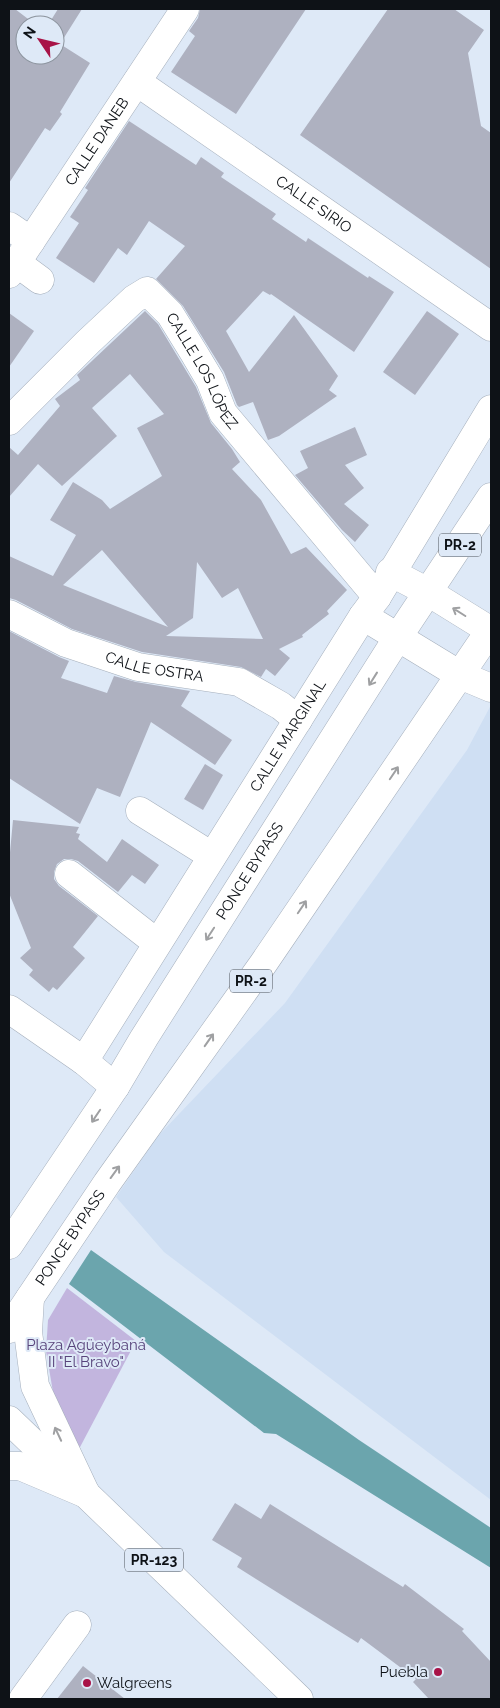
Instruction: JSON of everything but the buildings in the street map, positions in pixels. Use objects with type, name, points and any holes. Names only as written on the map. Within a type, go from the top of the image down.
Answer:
[{"type":"main road","name":"CALLE DANEB","points":[[19,259],[185,9]]},
{"type":"main road","name":"CALLE SIRIO","points":[[137,82],[491,327]]},
{"type":"main road","points":[[9,226],[19,259],[40,280]]},
{"type":"main road","name":"CALLE LOS LÓPEZ","points":[[9,421],[88,342],[134,299],[147,291],[170,314],[210,380],[223,413],[370,606]]},
{"type":"main road","points":[[491,409],[370,606],[398,637],[460,675],[491,688]]},
{"type":"main road","name":"PONCE BYPASS","points":[[9,1245],[115,1087],[144,1038],[398,637],[491,497]]},
{"type":"main road","points":[[390,572],[428,592],[491,630]]},
{"type":"main road","name":"CALLE MARGINAL","points":[[84,1061],[370,606]]},
{"type":"main road","name":"CALLE OSTRA","points":[[9,614],[66,643],[138,667],[239,682],[281,706],[298,720]]},
{"type":"main road","name":"PONCE BYPASS","points":[[9,1329],[107,1183],[263,964],[491,630]]},
{"type":"main road","points":[[140,811],[212,856]]},
{"type":"main road","points":[[69,874],[157,944]]},
{"type":"main road","points":[[9,1009],[84,1061],[115,1087]]},
{"type":"main road","points":[[30,1298],[28,1332],[35,1386],[86,1494]]},
{"type":"main road","name":"PR-123","points":[[9,1420],[299,1699]]},
{"type":"main road","points":[[9,1466],[20,1466],[86,1494]]},
{"type":"main road","points":[[22,1699],[78,1625]]},
{"type":"shaded area","points":[[491,705],[491,1500],[164,1252],[116,1197],[158,1136],[285,1003],[467,750]]},
{"type":"green space","name":"Plaza Agüeybaná II \"El Bravo\"","points":[[67,1288],[136,1341],[79,1449],[53,1392],[46,1351],[48,1320]]},
{"type":"water","points":[[91,1250],[359,1440],[491,1528],[491,1568],[276,1434],[264,1433],[69,1284]]},
{"type":"place","name":"Puebla","points":[[438,1672]]},
{"type":"place","name":"Walgreens","points":[[87,1683]]}]
